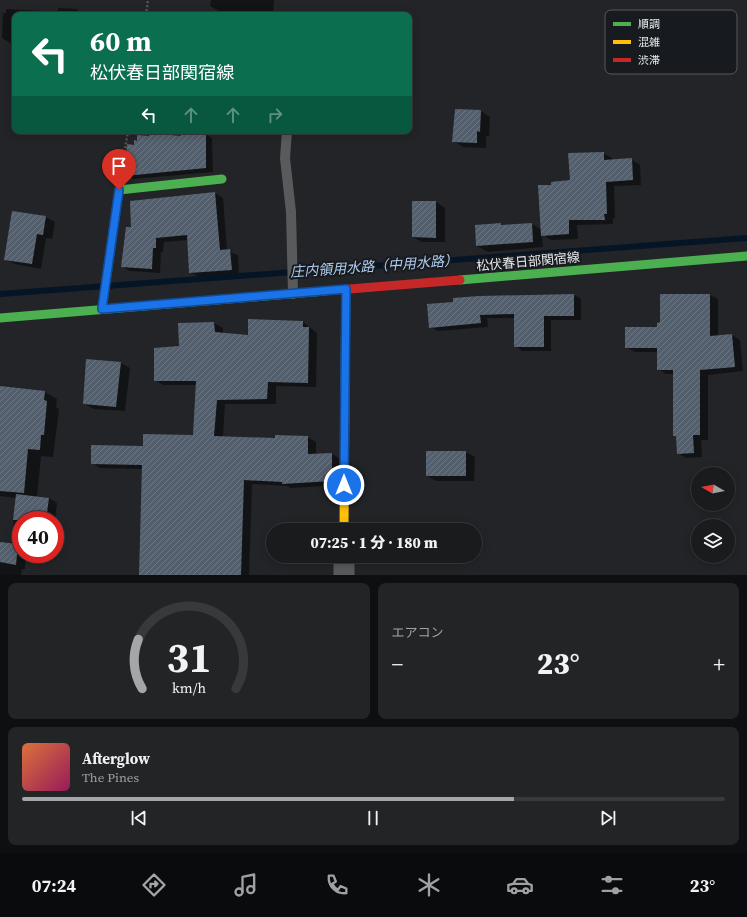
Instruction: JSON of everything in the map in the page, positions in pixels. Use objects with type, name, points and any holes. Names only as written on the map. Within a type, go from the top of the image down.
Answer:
[{"type":"main road","points":[[102,309],[119,190],[222,179]]},
{"type":"main road","name":"松伏春日部関宿線","points":[[0,318],[747,256]]},
{"type":"main road","points":[[344,523],[346,289]]},
{"type":"street","points":[[344,563],[344,575]]},
{"type":"lane","points":[[287,134],[285,158],[291,212],[293,294]]},
{"type":"path","points":[[146,12],[148,0]]},
{"type":"path","points":[[119,190],[128,134]]},
{"type":"building","points":[[455,109],[481,110],[480,132],[477,131],[477,143],[452,142]]},
{"type":"building","points":[[149,134],[181,136],[180,134],[206,134],[206,168],[125,176],[127,144],[134,145],[134,140],[137,141],[137,135],[149,136]]},
{"type":"building","points":[[604,152],[604,160],[632,158],[633,180],[606,182],[607,214],[604,214],[605,220],[569,220],[569,234],[541,236],[538,185],[551,185],[551,182],[570,180],[568,153]]},
{"type":"building","points":[[215,192],[220,250],[230,249],[232,270],[189,273],[187,235],[156,238],[156,248],[153,248],[152,269],[121,267],[126,227],[131,227],[130,201]]},
{"type":"building","points":[[412,201],[436,201],[436,238],[412,237]]},
{"type":"building","points":[[12,211],[46,216],[43,235],[37,234],[32,264],[4,260]]},
{"type":"building","points":[[501,223],[501,225],[532,223],[533,242],[476,246],[475,225]]},
{"type":"building","points":[[574,294],[574,316],[544,316],[544,347],[514,347],[514,314],[480,315],[481,323],[429,328],[427,304],[453,302],[453,298],[479,296]]},
{"type":"building","points":[[660,294],[710,294],[710,336],[732,334],[735,367],[700,370],[700,435],[693,435],[694,453],[677,454],[676,436],[673,436],[673,370],[657,370],[657,348],[625,348],[625,327],[657,327],[657,323],[660,322]]},
{"type":"building","points":[[248,319],[303,321],[303,327],[309,327],[308,383],[268,382],[267,399],[217,400],[214,436],[275,438],[275,435],[308,436],[308,454],[332,453],[332,481],[282,484],[282,482],[244,480],[241,575],[139,575],[142,465],[91,464],[91,445],[143,446],[143,434],[193,435],[196,381],[154,381],[154,348],[179,346],[178,323],[214,322],[215,332],[248,335]]},
{"type":"building","points":[[86,359],[121,362],[116,407],[83,404]]},
{"type":"building","points":[[0,386],[45,391],[44,400],[47,401],[44,435],[41,435],[40,450],[28,449],[24,493],[0,491]]},
{"type":"building","points":[[426,451],[466,451],[466,476],[426,476]]},
{"type":"building","points":[[16,494],[49,498],[47,511],[14,511]]},
{"type":"building","points":[[0,542],[12,543],[12,563],[16,563],[16,565],[0,562]]},
{"type":"waterway","name":"庄内領用水路（中用水路）","points":[[0,294],[747,238]]},
{"type":"traffic: fast","points":[[102,309],[119,190],[222,179]]},
{"type":"traffic: fast","points":[[460,280],[747,256]]},
{"type":"traffic: fast","points":[[345,377],[346,289]]},
{"type":"traffic: fast","points":[[0,318],[325,291]]},
{"type":"traffic: slow","points":[[344,523],[345,377]]},
{"type":"traffic: jam","points":[[325,291],[460,280]]},
{"type":"route","points":[[119,190],[102,309],[346,289],[344,485]]}]
